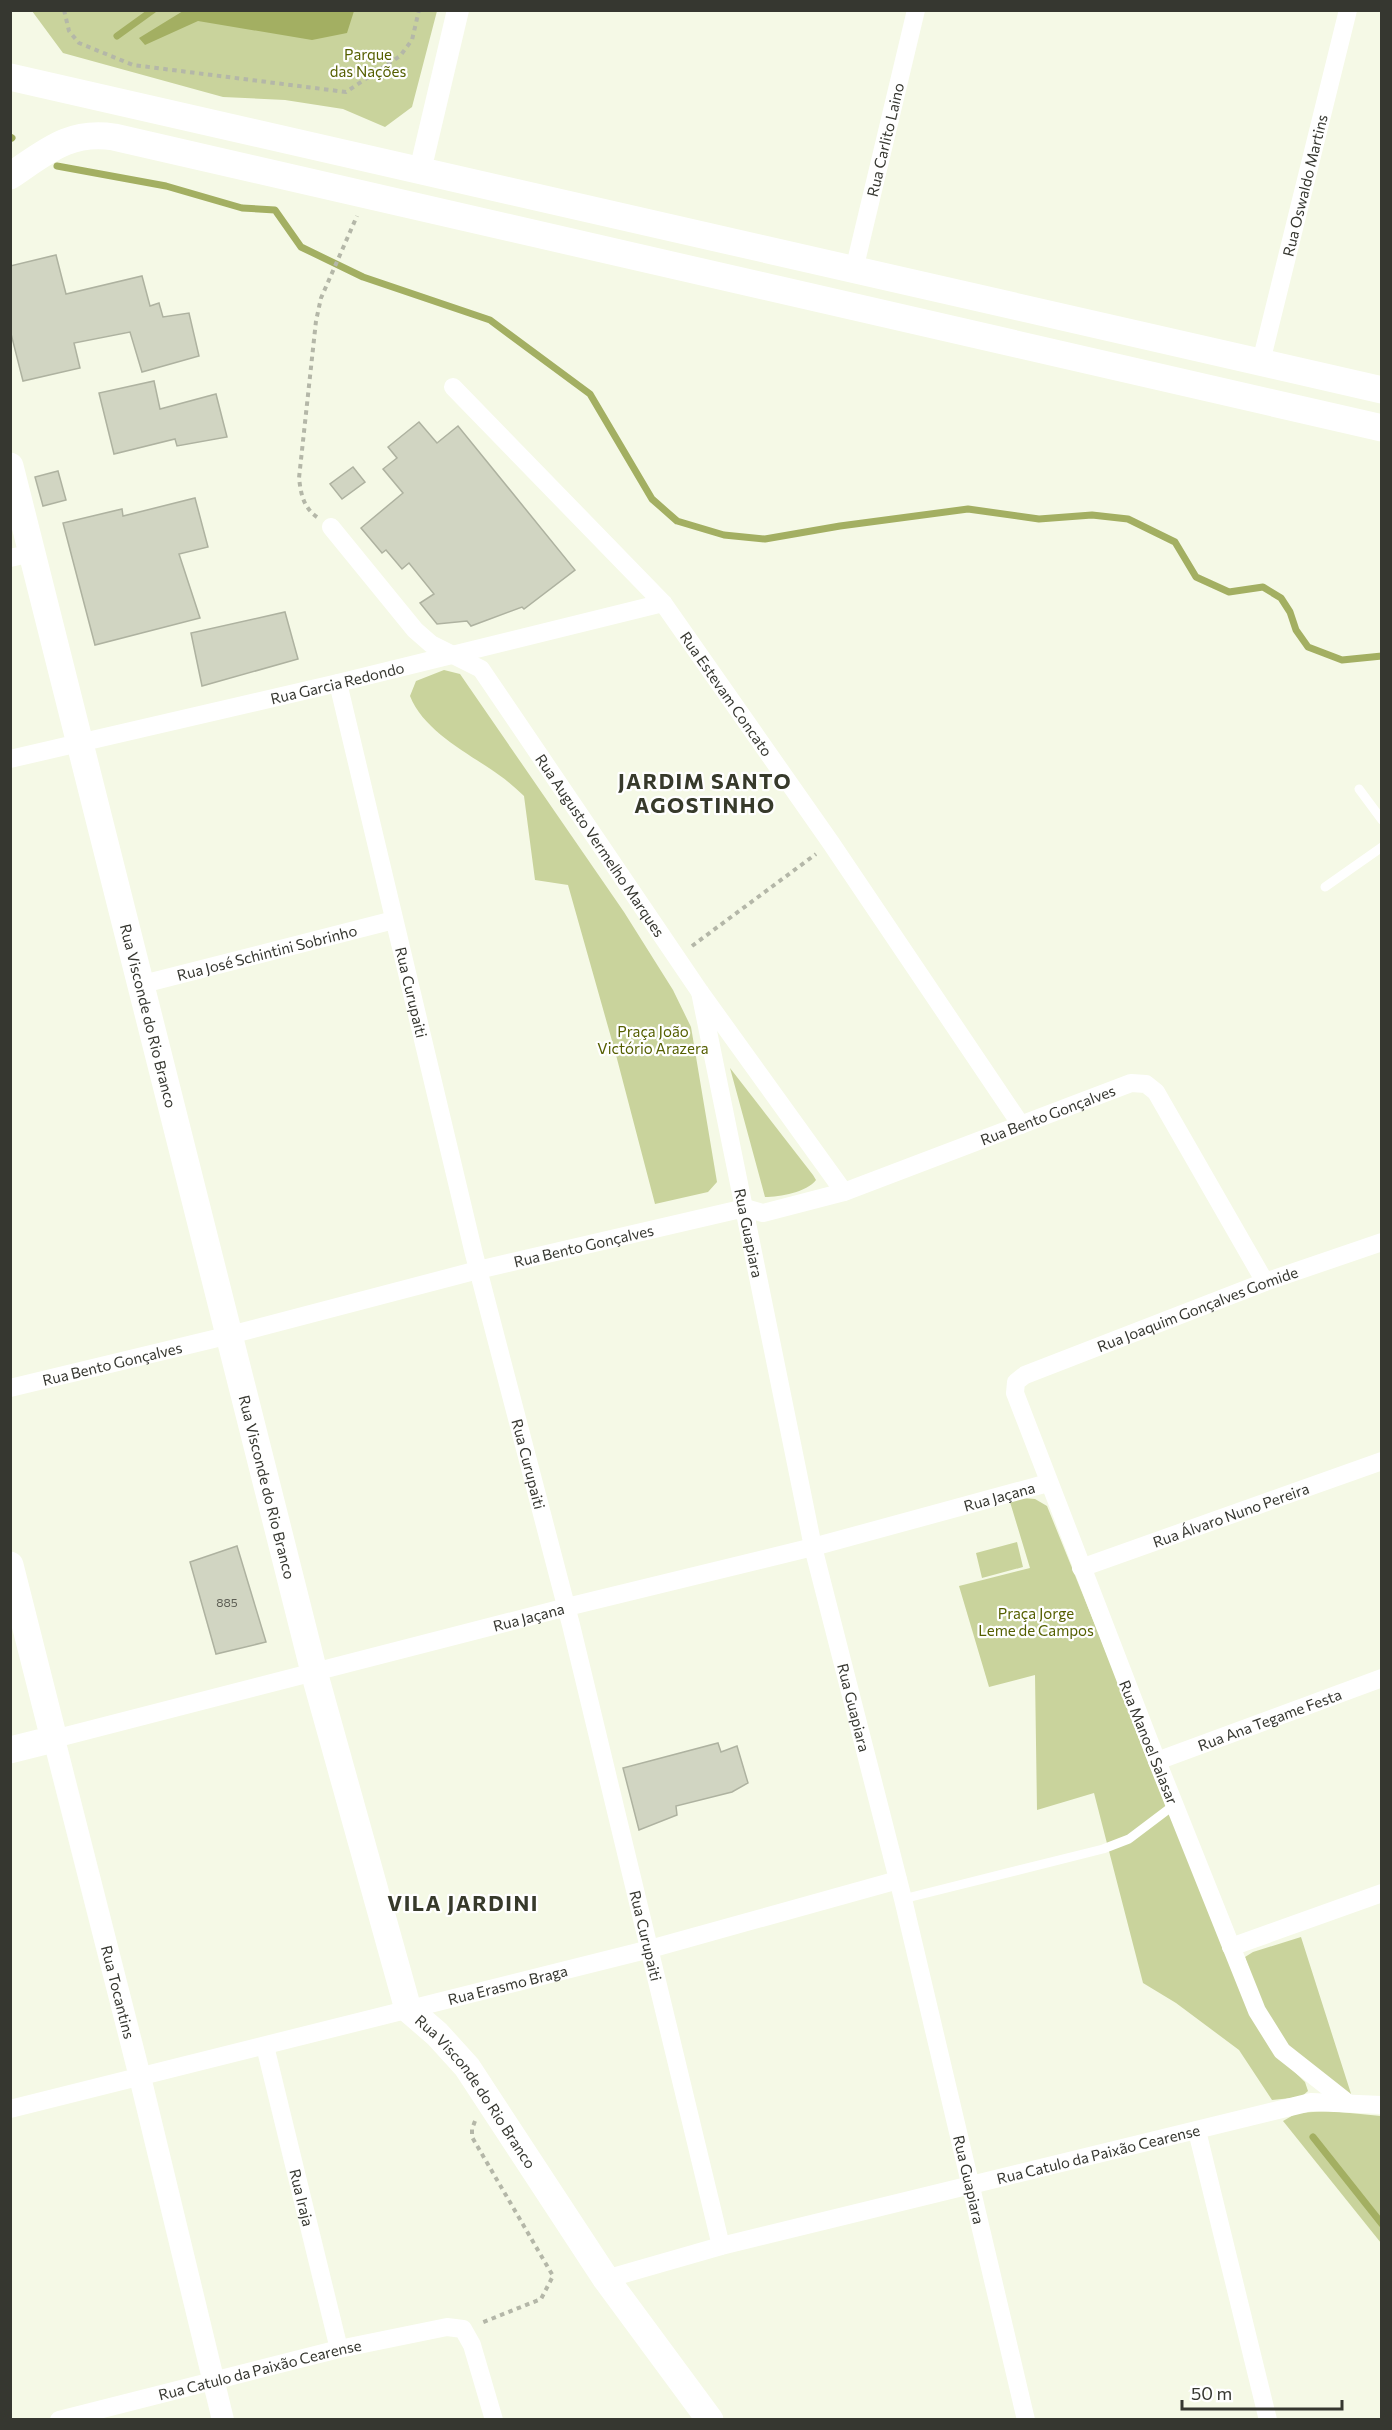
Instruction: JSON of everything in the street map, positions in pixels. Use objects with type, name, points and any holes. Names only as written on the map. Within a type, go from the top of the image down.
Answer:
[{"type":"main road","points":[[10,77],[1382,390]]},
{"type":"main road","points":[[10,176],[55,146],[82,135],[114,136],[1382,428]]},
{"type":"main road","name":"Rua Visconde do Rio Branco","points":[[10,466],[21,556],[79,743],[314,1672],[408,2009],[437,2034],[467,2067],[606,2278],[710,2420]]},
{"type":"main road","name":"Rua Tocantins","points":[[10,1565],[54,1739]]},
{"type":"main road","name":"Rua Jaçana","points":[[10,1750],[54,1739]]},
{"type":"street","points":[[420,171],[458,10]]},
{"type":"street","name":"Rua Carlito Laino","points":[[854,270],[916,10]]},
{"type":"street","name":"Rua Oswaldo Martins","points":[[1261,362],[1348,10]]},
{"type":"street","name":"Rua Estevam Concato","points":[[453,387],[663,603],[831,843],[1021,1125]]},
{"type":"street","name":"Rua Augusto Vermelho Marques","points":[[331,527],[415,630],[430,644],[481,669],[700,992],[844,1192]]},
{"type":"street","name":"Rua Garcia Redondo","points":[[10,759],[338,683],[663,603]]},
{"type":"street","name":"Rua Curupaiti","points":[[338,683],[478,1270],[567,1607],[721,2246]]},
{"type":"street","name":"Rua José Schintini Sobrinho","points":[[140,985],[394,920]]},
{"type":"street","name":"Rua Guapiara","points":[[700,992],[813,1547],[903,1899],[1026,2420]]},
{"type":"street","name":"Rua Bento Gonçalves","points":[[10,1388],[230,1335],[478,1270],[745,1208],[763,1213],[844,1192],[1131,1083],[1146,1084],[1156,1092],[1265,1282]]},
{"type":"street","name":"Rua Joaquim Gonçalves Gomide","points":[[1016,1382],[1025,1375],[1265,1282],[1382,1242]]},
{"type":"street","name":"Rua Manoel Salasar","points":[[1016,1382],[1015,1393],[1048,1483],[1257,2011],[1282,2051],[1348,2103]]},
{"type":"street","name":"Rua Álvaro Nuno Pereira","points":[[1081,1568],[1382,1461]]},
{"type":"street","name":"Rua Jaçana","points":[[54,1739],[567,1607],[813,1547],[1048,1483]]},
{"type":"street","name":"Rua Ana Tegame Festa","points":[[1157,1761],[1382,1678]]},
{"type":"street","name":"Rua Tocantins","points":[[54,1739],[140,2077],[223,2420]]},
{"type":"street","name":"Rua Erasmo Braga","points":[[10,2109],[650,1949],[898,1880]]},
{"type":"street","points":[[1232,1947],[1382,1893]]},
{"type":"street","name":"Rua Iraja","points":[[265,2046],[339,2349]]},
{"type":"street","points":[[1311,2102],[1319,2096],[1321,2090],[1319,2080]]},
{"type":"street","name":"Rua Catulo da Paixão Cearense","points":[[606,2278],[721,2246],[1311,2102],[1382,2105]]},
{"type":"street","points":[[1197,2131],[1268,2420]]},
{"type":"street","name":"Rua Catulo da Paixão Cearense","points":[[59,2420],[339,2349],[447,2327],[463,2329]]},
{"type":"street","points":[[463,2329],[472,2345],[494,2420]]},
{"type":"lane","points":[[1359,789],[1382,820]]},
{"type":"lane","points":[[1325,887],[1382,847]]},
{"type":"lane","points":[[903,1899],[1103,1849],[1129,1839],[1174,1805]]},
{"type":"path","points":[[64,10],[69,32],[79,43],[133,65],[346,92],[400,56],[412,39],[419,10]]},
{"type":"path","points":[[331,527],[310,512],[302,500],[299,478],[316,321],[321,298],[359,209]]},
{"type":"path","points":[[677,957],[831,843]]},
{"type":"path","points":[[463,2329],[541,2300],[553,2276],[472,2137],[476,2118],[494,2108]]},
{"type":"green space","name":"Parque das Nações","points":[[32,11],[437,11],[412,107],[385,127],[343,109],[285,100],[223,97],[63,53]]},
{"type":"green space","name":"Praça João Victório Arazera","points":[[444,670],[460,674],[624,912],[673,990],[691,1027],[717,1182],[708,1192],[655,1204],[568,885],[535,880],[524,796],[502,777],[437,731],[426,721],[410,696],[416,681]]},
{"type":"green space","points":[[730,1068],[813,1175],[816,1180],[812,1184],[793,1193],[765,1197]]},
{"type":"green space","name":"Praça Jorge Leme de Campos","points":[[1022,1498],[1035,1499],[1047,1506],[1222,1939],[1276,2054],[1305,2082],[1308,2091],[1301,2097],[1272,2100],[1239,2050],[1176,2003],[1143,1983],[1094,1793],[1037,1810],[1035,1675],[989,1687],[959,1586],[1030,1568],[1010,1502]]},
{"type":"green space","points":[[1017,1542],[1023,1567],[982,1578],[976,1553]]},
{"type":"green space","points":[[1301,1937],[1353,2100],[1281,2040],[1260,2004],[1245,1957],[1253,1952]]},
{"type":"green space","points":[[1329,2111],[1381,2116],[1381,2243],[1283,2121],[1297,2113]]},
{"type":"shaded area","points":[[183,11],[354,11],[347,33],[312,40],[198,21],[145,45],[139,38]]},
{"type":"building","points":[[56,255],[66,294],[142,276],[150,306],[159,303],[163,317],[189,313],[199,356],[142,372],[130,332],[74,343],[80,368],[23,381],[10,330],[10,266]]},
{"type":"building","points":[[154,381],[160,409],[216,394],[227,437],[177,446],[175,439],[114,454],[99,393]]},
{"type":"building","points":[[419,422],[437,443],[458,426],[575,570],[524,609],[522,607],[471,626],[467,621],[437,624],[420,603],[434,594],[409,563],[402,569],[386,550],[382,553],[361,528],[403,493],[383,469],[397,458],[388,447]]},
{"type":"building","points":[[353,467],[365,482],[342,499],[330,484]]},
{"type":"building","points":[[58,471],[66,500],[43,506],[35,477]]},
{"type":"building","points":[[195,498],[208,547],[179,554],[200,618],[95,645],[63,523],[122,509],[123,516]]},
{"type":"building","points":[[285,612],[298,659],[202,686],[191,633]]},
{"type":"building","points":[[237,1546],[266,1642],[216,1654],[190,1562]]},
{"type":"building","points":[[718,1743],[721,1752],[737,1746],[748,1783],[732,1792],[676,1806],[677,1815],[639,1830],[623,1768]]},
{"type":"waterway","points":[[117,36],[153,10]]},
{"type":"waterway","points":[[57,166],[166,186],[242,208],[275,210],[301,247],[363,277],[490,320],[590,394],[652,499],[677,521],[724,535],[765,539],[840,526],[968,509],[1039,519],[1092,515],[1128,519],[1175,542],[1196,577],[1229,592],[1263,587],[1281,598],[1290,612],[1296,630],[1308,647],[1342,660],[1382,656]]},
{"type":"waterway","points":[[1313,2137],[1382,2224]]},
{"type":"district","name":"JARDIM SANTO AGOSTINHO","points":[[705,792]]},
{"type":"district","name":"VILA JARDINI","points":[[463,1902]]}]
